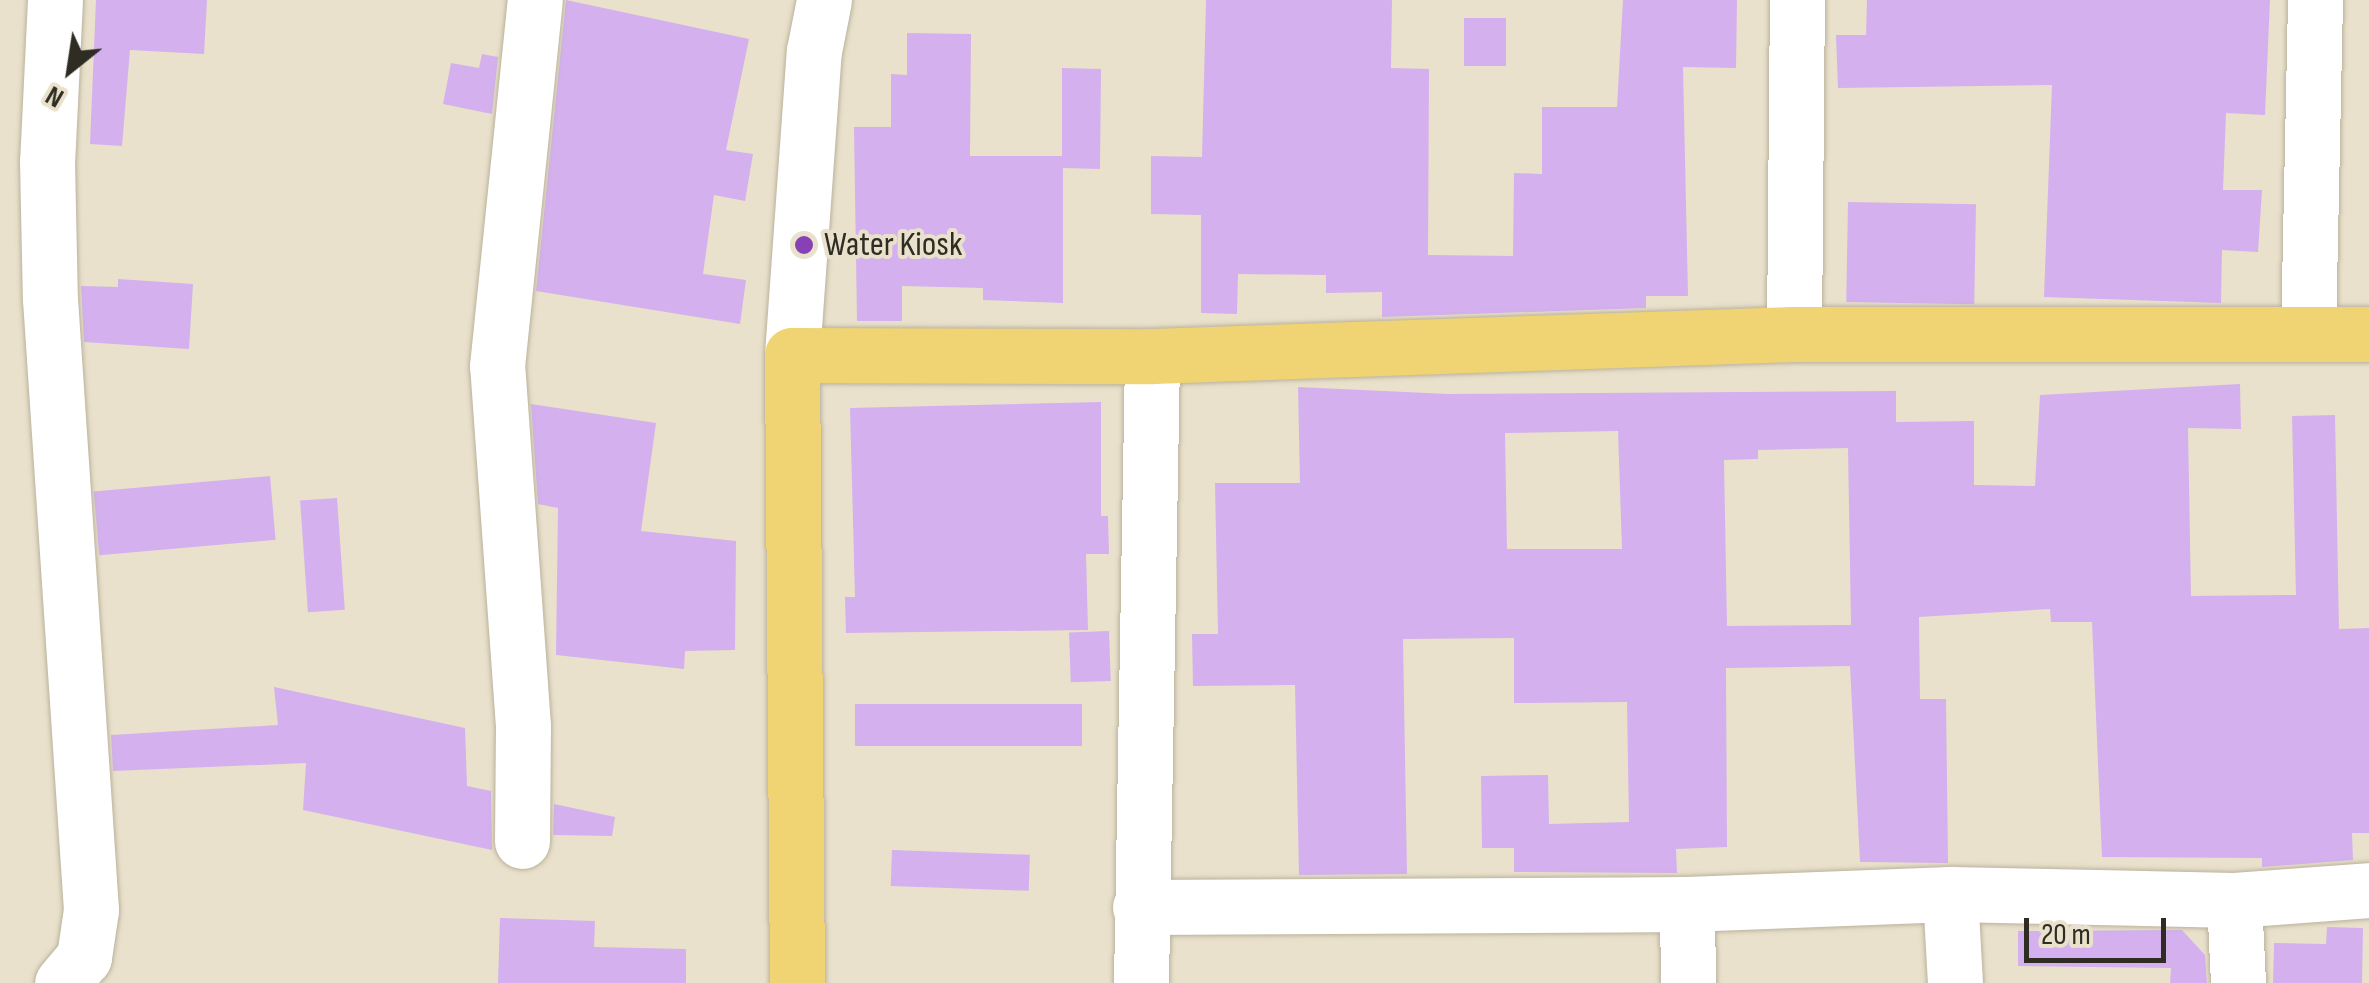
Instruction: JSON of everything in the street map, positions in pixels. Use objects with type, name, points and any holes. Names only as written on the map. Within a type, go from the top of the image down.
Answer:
[{"type":"main road","points":[[797,983],[792,355],[1152,356],[1794,334],[2369,334]]},
{"type":"street","points":[[55,0],[47,161],[50,299],[91,910],[84,957],[62,983]]},
{"type":"street","points":[[522,841],[523,726],[497,366],[535,0]]},
{"type":"street","points":[[792,355],[814,51],[824,0]]},
{"type":"street","points":[[1794,334],[1797,0]]},
{"type":"street","points":[[2308,334],[2315,0]]},
{"type":"street","points":[[1142,983],[1140,907],[1152,356]]},
{"type":"street","points":[[1140,907],[1686,904],[1950,894],[2234,900],[2369,890]]},
{"type":"street","points":[[1950,894],[1955,983]]},
{"type":"street","points":[[2234,900],[2238,983]]},
{"type":"street","points":[[1686,904],[1688,983]]},
{"type":"building","points":[[96,0],[207,0],[204,54],[130,50],[122,146],[90,144]]},
{"type":"building","points":[[566,0],[749,39],[726,150],[753,154],[745,201],[714,195],[703,274],[746,280],[740,324],[536,291]]},
{"type":"building","points":[[1206,0],[1392,0],[1391,68],[1429,69],[1428,255],[1513,256],[1514,173],[1542,174],[1542,107],[1617,107],[1623,0],[1737,0],[1736,68],[1683,67],[1688,296],[1646,296],[1646,308],[1382,317],[1382,292],[1326,293],[1326,275],[1238,274],[1237,314],[1201,313],[1201,215],[1151,214],[1151,156],[1202,157]]},
{"type":"building","points":[[1867,0],[2270,0],[2265,115],[2226,113],[2223,190],[2262,190],[2258,252],[2222,250],[2221,303],[2044,297],[2052,85],[1838,88],[1836,35],[1866,35]]},
{"type":"building","points":[[1464,18],[1506,18],[1506,66],[1464,66]]},
{"type":"building","points":[[907,33],[971,34],[970,156],[1062,156],[1062,68],[1101,69],[1100,169],[1063,168],[1063,303],[983,300],[983,288],[902,286],[902,321],[857,321],[854,127],[891,127],[891,74],[907,75]]},
{"type":"building","points":[[482,54],[498,57],[492,114],[443,104],[451,63],[479,68]]},
{"type":"building","points":[[1848,202],[1976,204],[1974,304],[1846,302]]},
{"type":"building","points":[[118,279],[193,284],[189,349],[84,342],[81,286],[118,287]]},
{"type":"building","points":[[2240,384],[2241,429],[2188,428],[2191,596],[2296,595],[2292,416],[2335,415],[2339,629],[2369,628],[2369,833],[2352,833],[2353,860],[2262,867],[2262,858],[2102,857],[2092,622],[2051,622],[2050,609],[1919,617],[1920,699],[1946,699],[1948,863],[1860,862],[1850,666],[1726,668],[1727,847],[1676,849],[1677,873],[1514,872],[1514,848],[1482,848],[1481,776],[1548,775],[1549,824],[1629,822],[1627,702],[1514,703],[1514,638],[1403,639],[1407,874],[1299,875],[1295,685],[1193,686],[1192,634],[1218,634],[1215,483],[1300,483],[1298,387],[1448,394],[1896,391],[1896,422],[1974,421],[1974,485],[2035,486],[2040,395]],"holes":[[[1618,431],[1622,549],[1507,549],[1505,433]],[[1848,448],[1851,625],[1727,626],[1724,460],[1758,459],[1758,450]]]},
{"type":"building","points":[[1101,402],[1101,516],[1108,516],[1109,554],[1086,554],[1088,630],[846,633],[845,597],[855,597],[850,408]]},
{"type":"building","points":[[531,404],[656,423],[641,531],[736,541],[735,650],[685,651],[684,669],[556,655],[558,508],[538,504]]},
{"type":"building","points":[[270,476],[276,540],[99,555],[94,491]]},
{"type":"building","points":[[337,498],[345,610],[308,612],[300,501]]},
{"type":"building","points":[[1109,631],[1111,681],[1071,682],[1069,632]]},
{"type":"building","points":[[274,687],[465,728],[467,786],[491,791],[492,850],[303,810],[306,763],[113,771],[111,735],[278,725]]},
{"type":"building","points":[[855,704],[1082,704],[1082,746],[855,746]]},
{"type":"building","points":[[554,804],[615,817],[612,836],[553,835]]},
{"type":"building","points":[[892,850],[1030,855],[1029,891],[891,886]]},
{"type":"building","points":[[500,918],[595,921],[594,947],[686,949],[686,983],[498,983]]},
{"type":"building","points":[[2327,927],[2363,928],[2362,983],[2273,983],[2274,943],[2326,944]]},
{"type":"building","points":[[2182,930],[2205,955],[2207,983],[2170,983],[2171,968],[2018,966],[2018,931]]},
{"type":"place","name":"Water Kiosk","points":[[804,245]]}]
